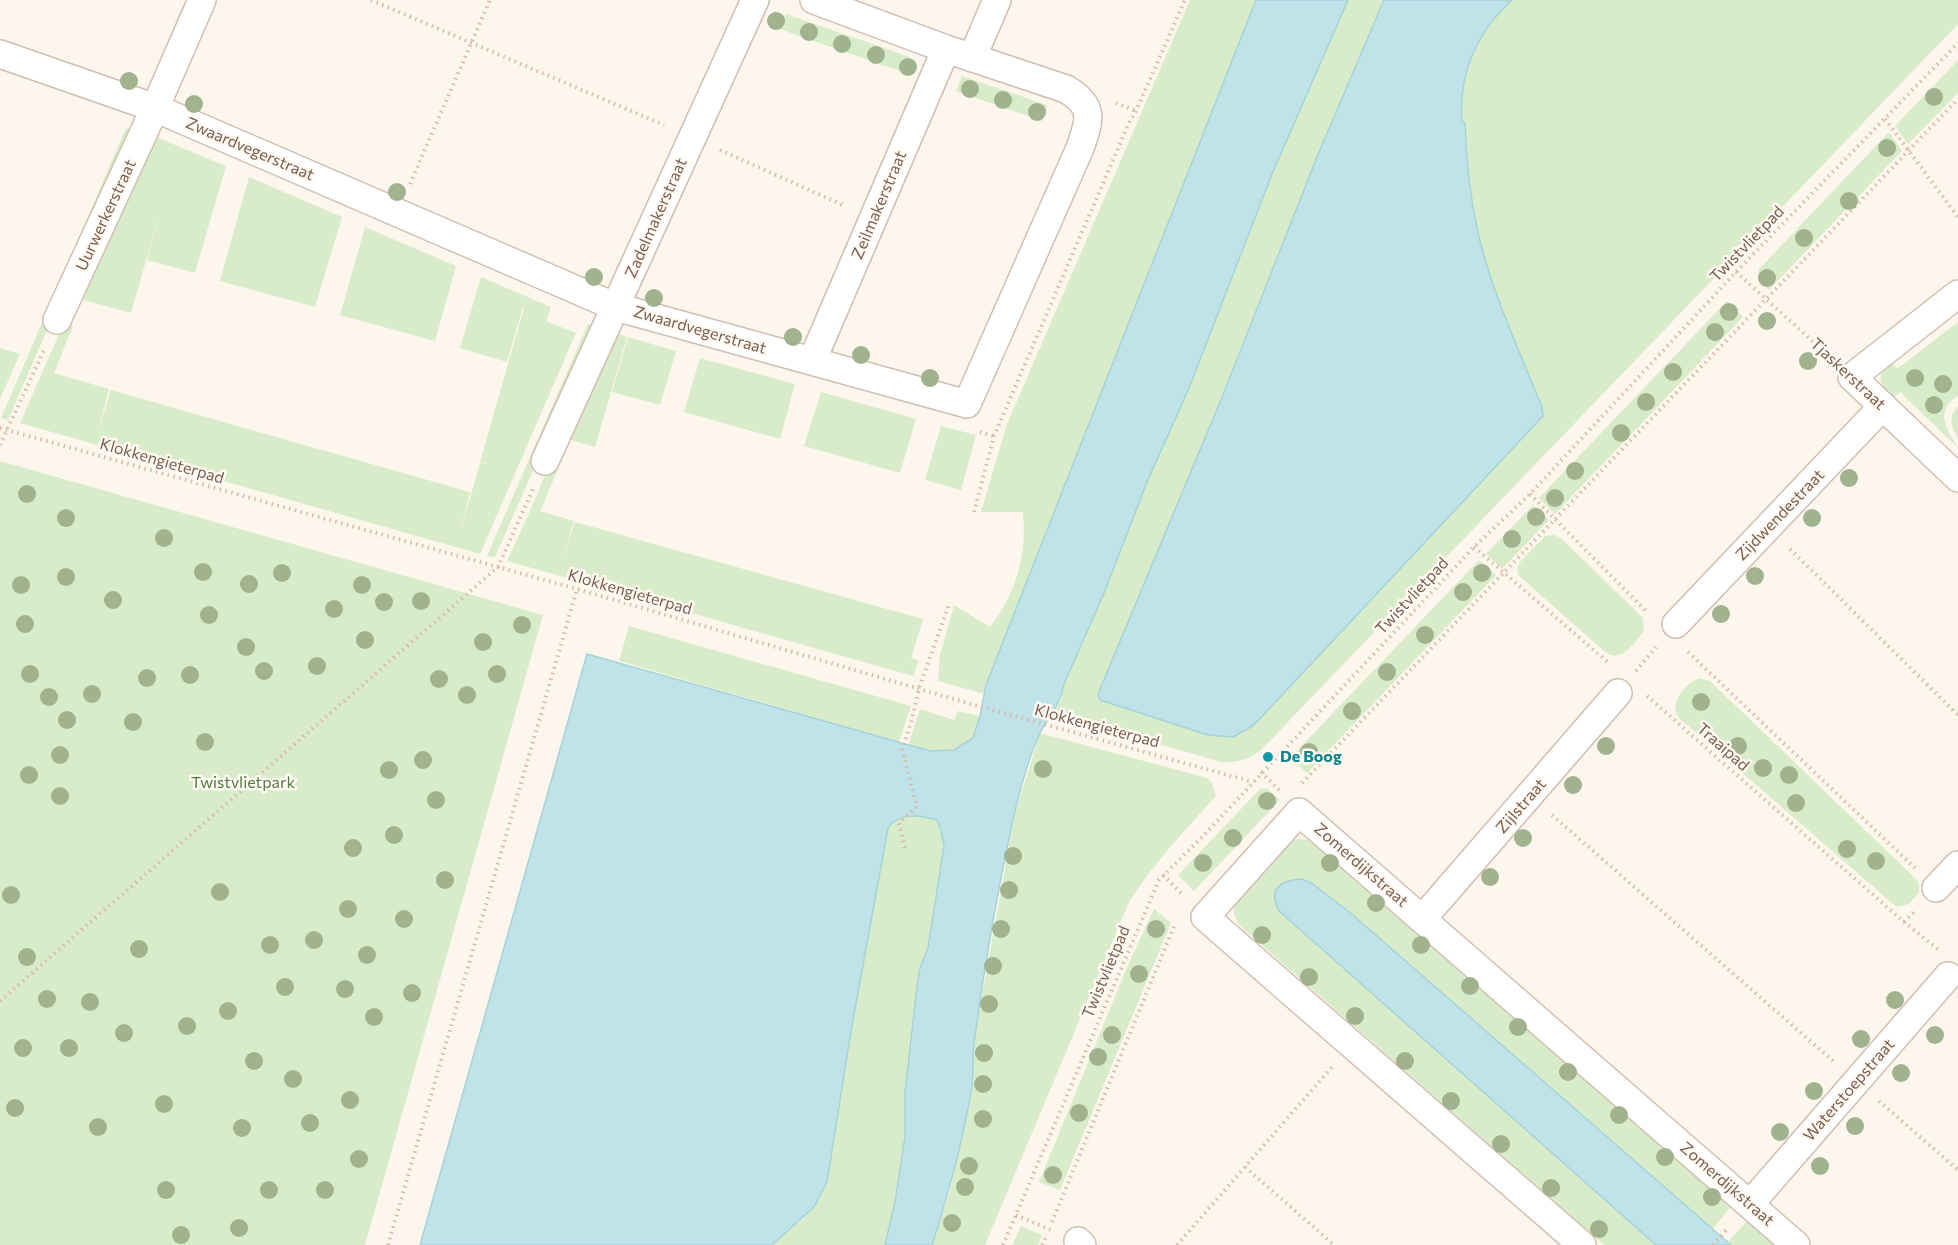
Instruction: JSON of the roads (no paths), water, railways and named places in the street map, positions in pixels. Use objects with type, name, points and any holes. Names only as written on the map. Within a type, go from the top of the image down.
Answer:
[{"type":"street","name":"Uurwerkerstraat","points":[[57,320],[202,0]]},
{"type":"street","name":"Zadelmakerstraat","points":[[545,461],[755,0]]},
{"type":"street","name":"Zwaardvegerstraat","points":[[0,54],[155,108],[616,307],[967,404],[1080,148],[1088,126],[1087,109],[1079,97],[1066,89],[946,49],[814,0]]},
{"type":"street","points":[[972,58],[997,0]]},
{"type":"street","name":"Zeilmakerstraat","points":[[812,361],[946,49]]},
{"type":"street","name":"Tjaskerstraat","points":[[1958,294],[1852,377],[1958,478]]},
{"type":"street","name":"Zijdwendestraat","points":[[1672,628],[1883,406]]},
{"type":"street","name":"Zijlstraat","points":[[1423,918],[1624,686]]},
{"type":"street","name":"Zomerdijkstraat","points":[[1582,1245],[1205,917],[1299,812],[1796,1245]]},
{"type":"street","points":[[1936,888],[1958,865]]},
{"type":"street","name":"Waterstoepstraat","points":[[1750,1204],[1948,976]]},
{"type":"water","points":[[1256,0],[1348,0],[1272,174],[1189,388],[1147,482],[1104,593],[1060,698],[1040,733],[1029,762],[1014,815],[992,925],[974,1042],[973,1080],[968,1106],[955,1166],[932,1245],[885,1245],[895,1202],[905,1137],[905,1092],[917,987],[920,968],[928,948],[944,846],[937,820],[910,816],[898,819],[888,828],[851,1031],[827,1182],[814,1207],[772,1245],[420,1245],[587,654],[930,751],[954,750],[973,738],[986,685]]},
{"type":"water","points":[[1384,0],[1512,0],[1489,26],[1472,55],[1463,87],[1462,122],[1465,123],[1467,164],[1473,206],[1484,255],[1507,321],[1542,407],[1543,416],[1254,725],[1233,737],[1208,735],[1100,700],[1098,694],[1220,402],[1319,152]]},
{"type":"water","points":[[1302,879],[1313,884],[1354,916],[1731,1245],[1656,1245],[1279,911],[1275,891],[1288,881]]},
{"type":"place","name":"De Boog","points":[[1268,757]]},
{"type":"park label","name":"Twistvlietpark","points":[[243,783]]}]
